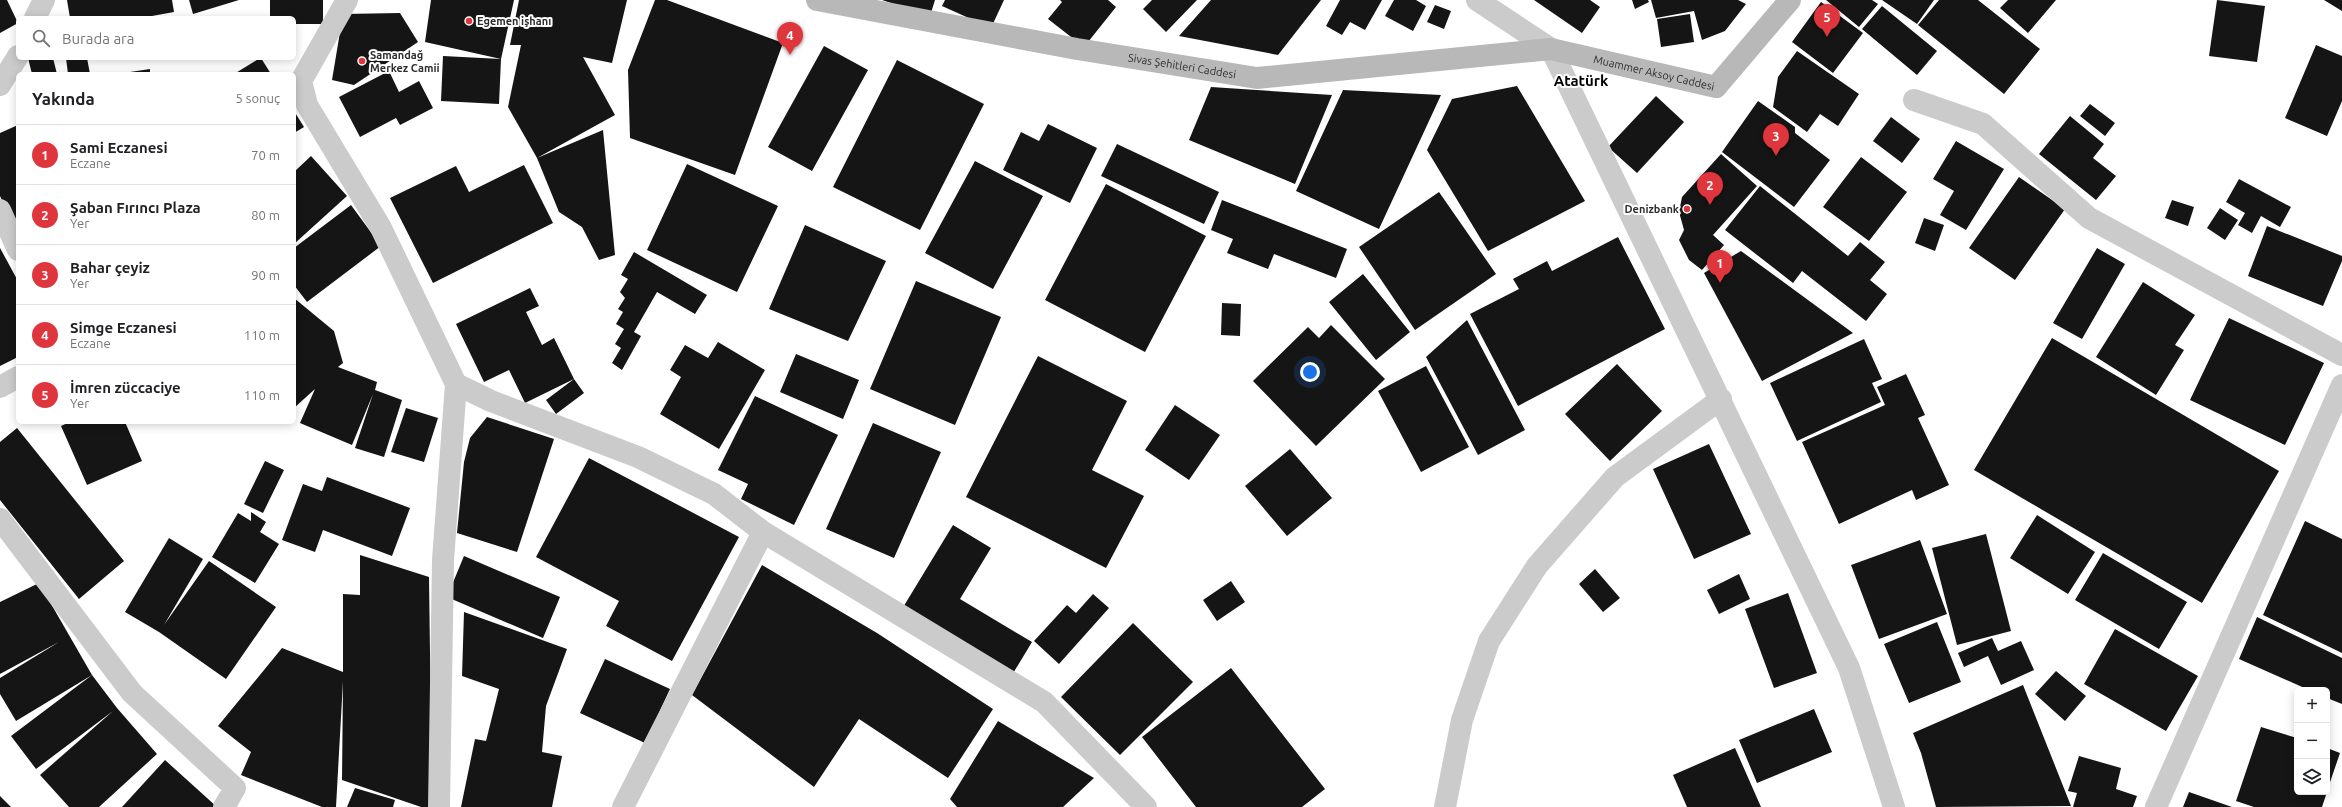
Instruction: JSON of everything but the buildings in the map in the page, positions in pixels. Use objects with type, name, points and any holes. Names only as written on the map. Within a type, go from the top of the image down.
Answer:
[{"type":"street","points":[[36,16],[44,0]]},
{"type":"street","points":[[347,0],[301,81],[307,105],[381,228],[456,384],[444,560],[439,807]]},
{"type":"street","name":"Sivas Şehitleri Caddesi","points":[[817,0],[857,3],[1077,49],[1257,78],[1551,49]]},
{"type":"street","points":[[1477,0],[1551,49],[1721,399],[1849,668],[1894,807]]},
{"type":"street","name":"Muammer Aksoy Caddesi","points":[[1551,49],[1716,87],[1790,0]]},
{"type":"street","points":[[0,85],[16,59]]},
{"type":"street","points":[[1914,100],[1983,124],[2089,218],[2342,356]]},
{"type":"street","points":[[0,210],[16,246]]},
{"type":"street","points":[[0,387],[16,378]]},
{"type":"street","points":[[456,384],[491,401],[638,457],[714,494],[763,532],[1044,702],[1146,807]]},
{"type":"street","points":[[2156,807],[2342,385]]},
{"type":"street","points":[[1445,807],[1462,720],[1489,642],[1537,566],[1615,477],[1721,399]]},
{"type":"street","points":[[0,519],[132,693],[234,788],[224,807]]},
{"type":"street","points":[[623,807],[763,532]]},
{"type":"place","name":"Egemen işhanı","points":[[469,21]]},
{"type":"place","name":"İmren züccaciye","points":[[1827,37]]},
{"type":"place","name":"Simge Eczanesi","points":[[790,55]]},
{"type":"place","name":"Samandağ Merkez Camii","points":[[362,61]]},
{"type":"place","name":"Bahar çeyiz","points":[[1776,156]]},
{"type":"place","name":"Şaban Fırıncı Plaza","points":[[1710,205]]},
{"type":"place","name":"Denizbank","points":[[1687,209]]},
{"type":"place","name":"Sami Eczanesi","points":[[1720,283]]},
{"type":"district","name":"Atatürk","points":[[1581,80]]}]
